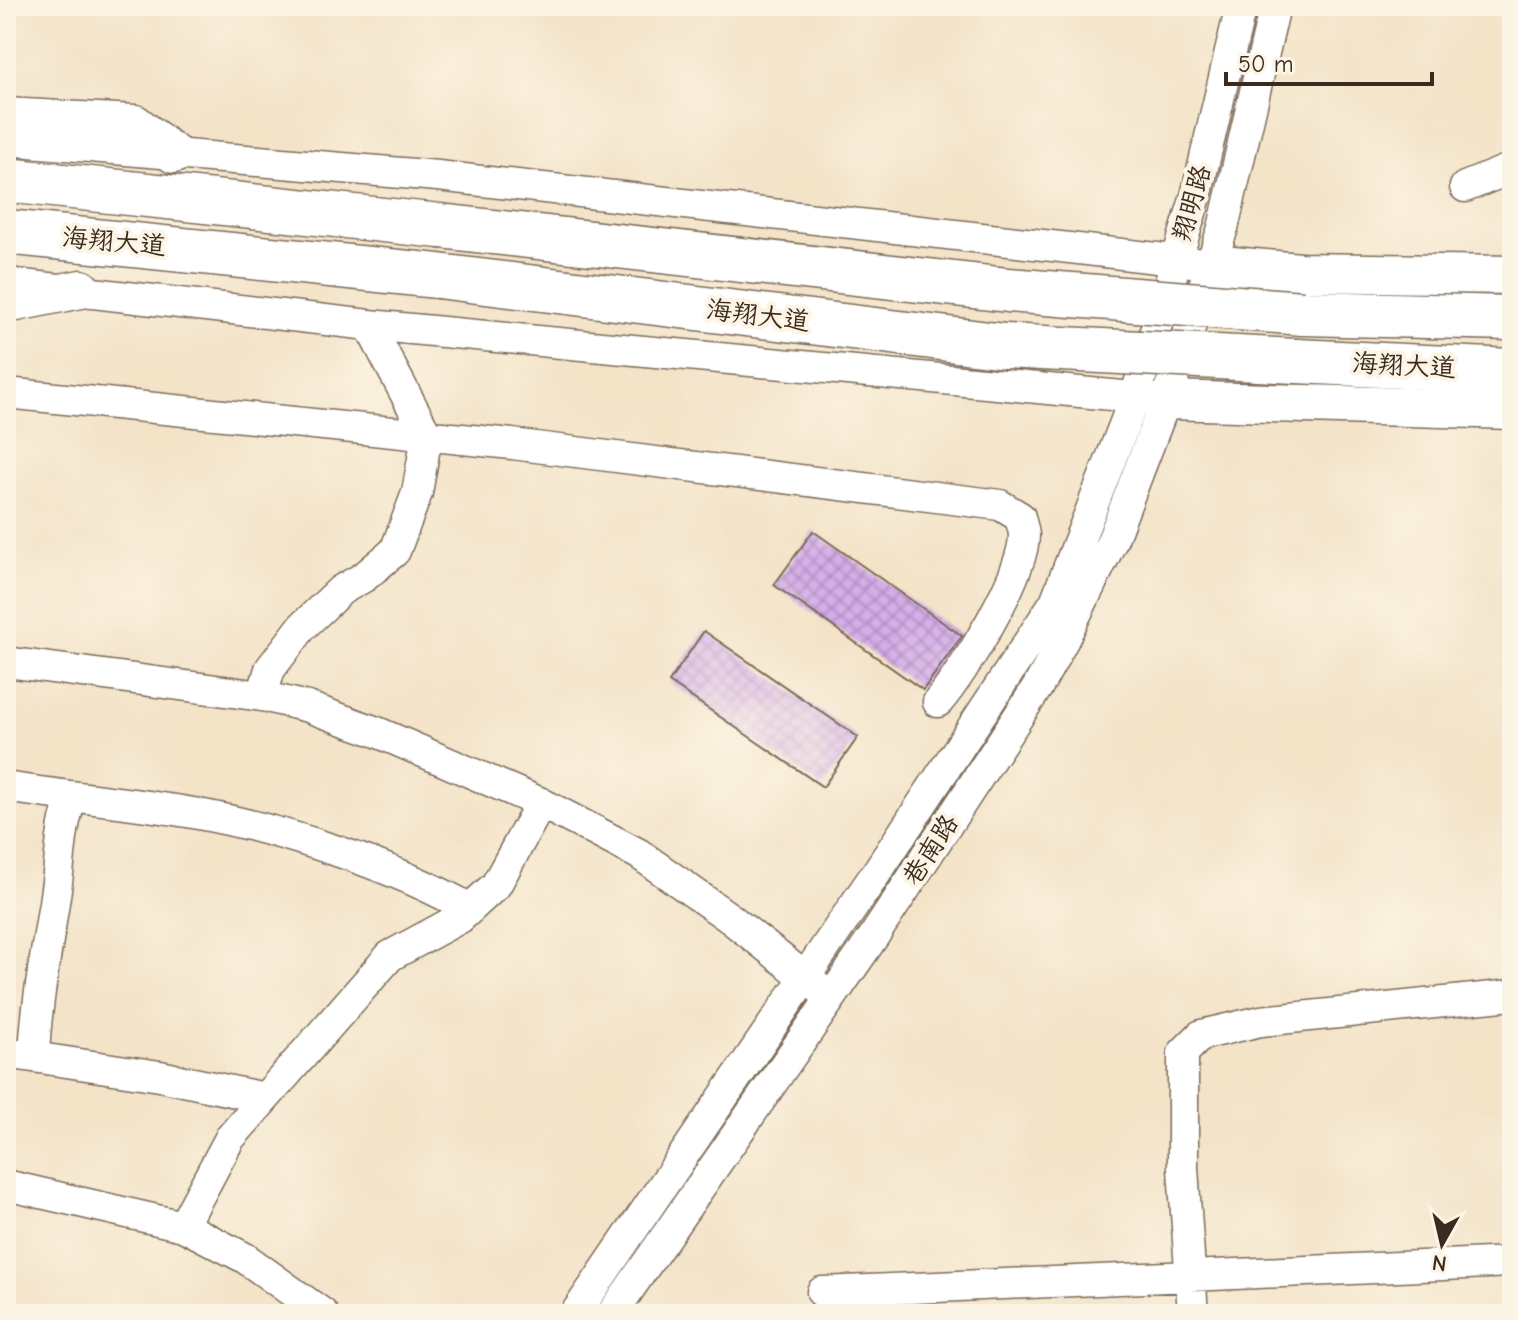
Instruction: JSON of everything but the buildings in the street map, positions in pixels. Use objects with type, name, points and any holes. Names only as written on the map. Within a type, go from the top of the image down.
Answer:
[{"type":"highway","name":"海翔大道","points":[[6,180],[1008,290],[1302,313],[1512,318]]},
{"type":"highway","name":"海翔大道","points":[[6,232],[422,274],[1005,346],[1512,371]]},
{"type":"main road","points":[[6,117],[135,124],[174,154]]},
{"type":"main road","points":[[1193,262],[1301,272],[1512,275]]},
{"type":"main road","points":[[6,304],[81,289]]},
{"type":"main road","points":[[1150,398],[1512,410]]},
{"type":"street","name":"翔明路","points":[[1182,350],[1193,262],[1196,196],[1241,6]]},
{"type":"street","name":"翔明路","points":[[1150,398],[1193,262],[1223,228],[1275,6]]},
{"type":"street","points":[[6,140],[438,176],[1193,262]]},
{"type":"street","points":[[1465,187],[1512,168]]},
{"type":"street","points":[[6,283],[81,289],[369,325],[1150,398]]},
{"type":"street","points":[[262,696],[270,669],[303,626],[341,590],[364,577],[395,551],[417,493],[427,435],[369,325]]},
{"type":"street","name":"巷南路","points":[[575,1314],[1055,602],[1150,398],[1182,350]]},
{"type":"street","points":[[6,393],[427,435],[1000,505],[1020,517],[1024,537],[997,609],[962,675],[938,702]]},
{"type":"street","name":"巷南路","points":[[612,1314],[831,998],[1051,664],[1112,541],[1150,398]]},
{"type":"street","points":[[6,662],[262,696],[308,707],[377,732],[541,803],[639,854],[831,998]]},
{"type":"street","points":[[6,787],[196,814],[278,835],[398,875],[470,909]]},
{"type":"street","points":[[72,797],[59,841],[56,886],[35,1012],[20,1055],[160,1076],[265,1098]]},
{"type":"street","points":[[183,1226],[230,1138],[390,956],[470,909],[496,885],[541,803]]},
{"type":"street","points":[[1193,1314],[1183,1168],[1183,1053],[1201,1035],[1261,1021],[1512,995]]},
{"type":"street","points":[[6,1185],[183,1226],[245,1258],[323,1314]]},
{"type":"street","points":[[822,1292],[1512,1262]]}]
